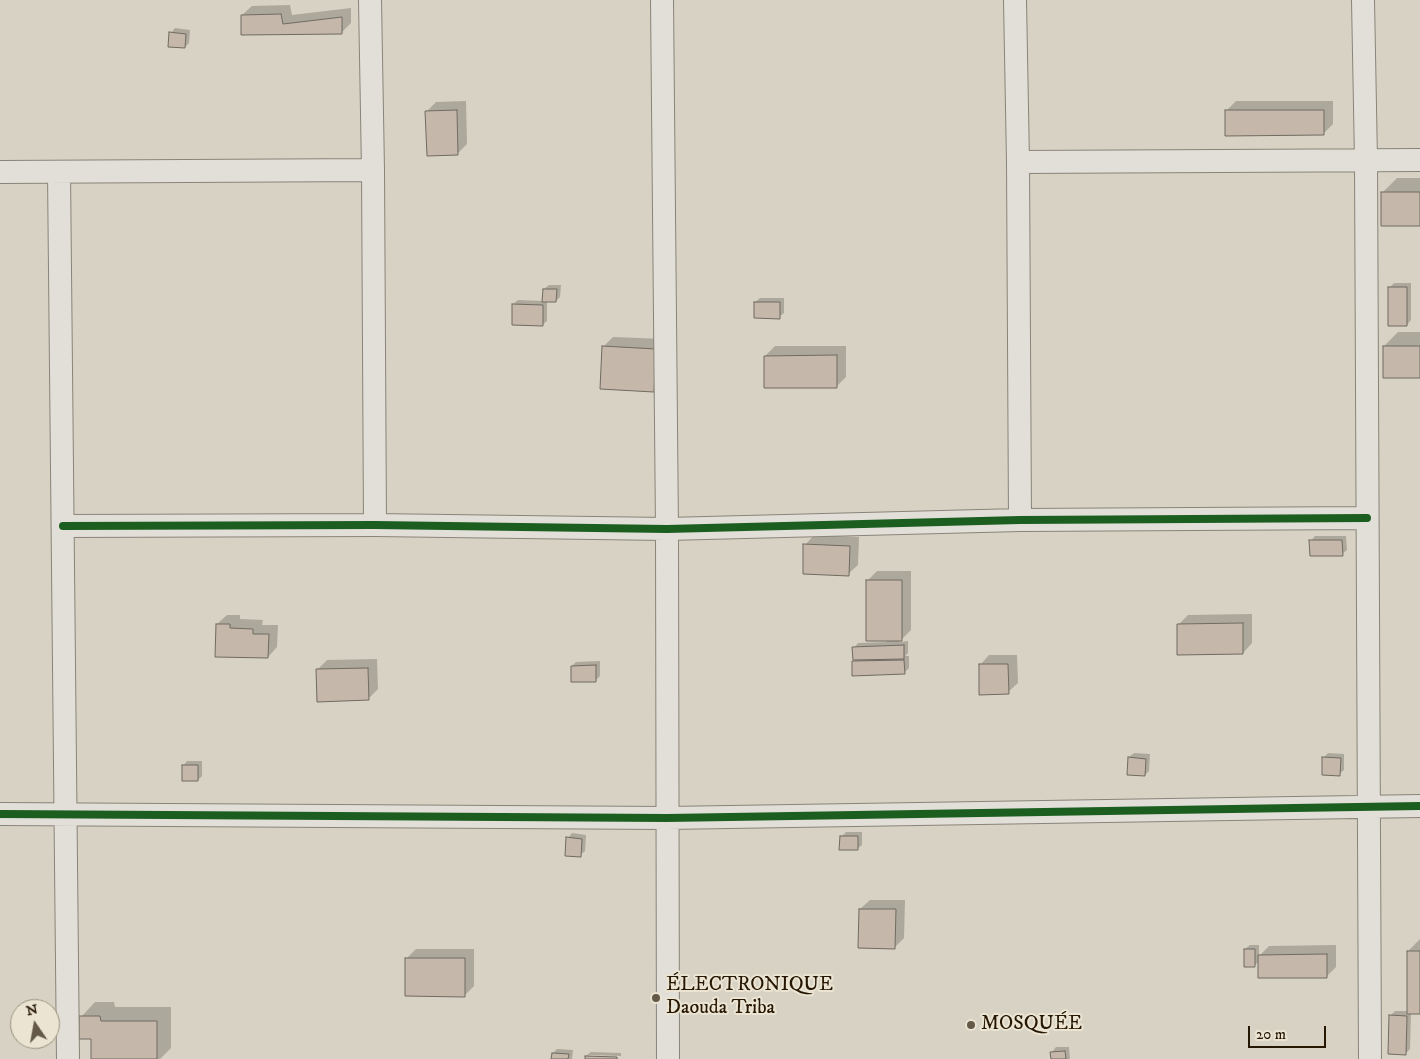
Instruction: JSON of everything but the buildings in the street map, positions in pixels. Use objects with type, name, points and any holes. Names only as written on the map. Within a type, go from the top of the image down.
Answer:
[{"type":"street","points":[[370,0],[374,170],[375,525]]},
{"type":"street","points":[[662,0],[668,1059]]},
{"type":"street","points":[[1015,0],[1020,520]]},
{"type":"street","points":[[1363,0],[1366,160],[1370,1059]]},
{"type":"street","points":[[1018,162],[1420,160]]},
{"type":"street","points":[[0,172],[374,170]]},
{"type":"street","points":[[59,172],[68,1059]]},
{"type":"street","points":[[62,526],[375,525],[666,529],[1020,520],[1367,518]]},
{"type":"street","points":[[0,814],[667,818],[1420,806]]},
{"type":"cycle path","points":[[63,526],[375,525],[667,529],[1020,520],[1367,518]]},
{"type":"cycle path","points":[[0,814],[667,818],[1420,806]]},
{"type":"place","name":"ÉLECTRONIQUE Daouda Triba","points":[[656,998]]},
{"type":"place","name":"MOSQUÉE","points":[[971,1025]]}]
